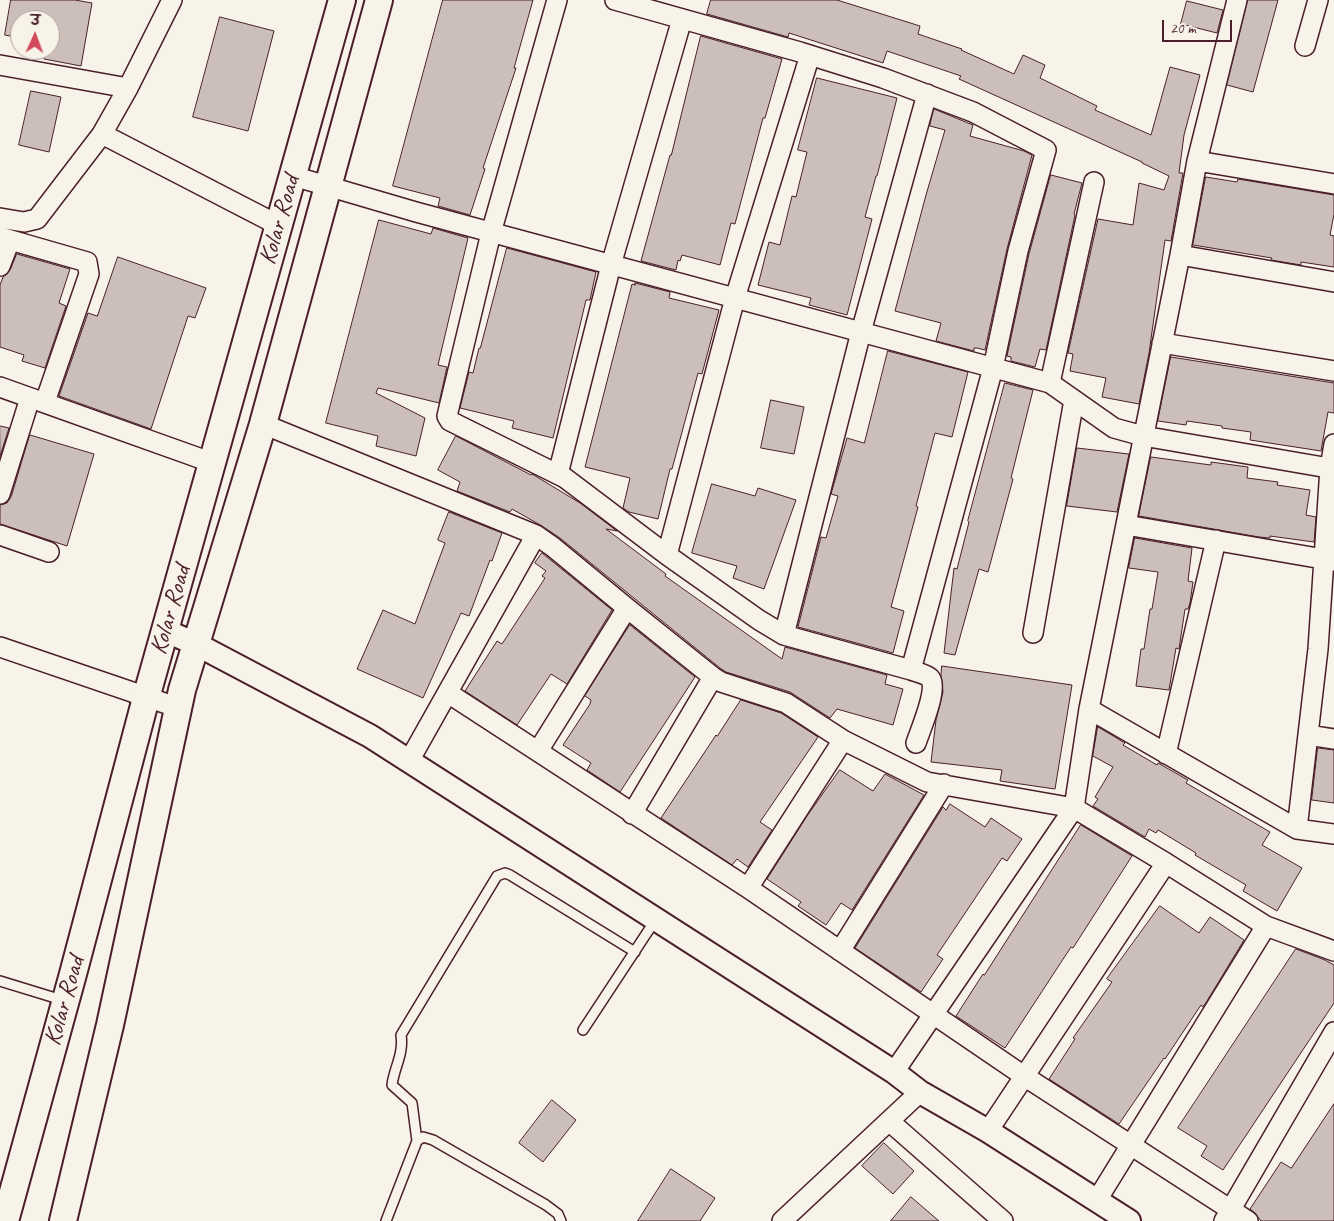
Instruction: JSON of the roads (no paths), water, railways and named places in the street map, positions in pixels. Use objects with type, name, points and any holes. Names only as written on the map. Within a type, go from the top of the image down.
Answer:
[{"type":"main road","name":"Kolar Road","points":[[5,1221],[152,678],[342,0]]},
{"type":"main road","name":"Kolar Road","points":[[63,1221],[110,1025],[187,677],[263,424],[378,0]]},
{"type":"street","points":[[0,218],[24,222],[37,219],[102,134],[128,88],[172,0]]},
{"type":"street","points":[[557,0],[491,233],[447,416],[450,421],[565,478],[667,555],[784,636],[911,670],[930,678],[933,692],[916,743]]},
{"type":"street","points":[[616,0],[810,55],[883,78],[973,112],[1046,150],[1018,251],[993,368],[911,670]]},
{"type":"street","points":[[894,1072],[1074,808],[1089,709],[1180,256],[1197,161],[1237,0]]},
{"type":"street","points":[[1305,46],[1318,0]]},
{"type":"street","points":[[558,474],[611,265],[682,19]]},
{"type":"street","points":[[667,555],[735,298],[810,55]]},
{"type":"street","points":[[0,65],[128,88]]},
{"type":"street","points":[[784,636],[861,332],[927,94]]},
{"type":"street","points":[[102,134],[278,225]]},
{"type":"street","points":[[1197,161],[1334,184]]},
{"type":"street","points":[[293,176],[491,233],[1050,383],[1114,428],[1143,436],[1332,468]]},
{"type":"street","points":[[1050,383],[1094,182]]},
{"type":"street","points":[[0,266],[5,238],[86,262],[89,274],[0,494]]},
{"type":"street","points":[[1180,256],[1334,282]]},
{"type":"street","points":[[1162,343],[1334,371]]},
{"type":"street","points":[[0,387],[213,463]]},
{"type":"street","points":[[1033,633],[1074,400]]},
{"type":"street","points":[[263,424],[536,535],[721,682],[786,703],[843,740],[927,782],[1074,808],[1266,926],[1334,951]]},
{"type":"street","points":[[1297,830],[1308,735],[1326,651],[1334,444]]},
{"type":"street","points":[[1126,525],[1329,560]]},
{"type":"street","points":[[0,535],[49,552]]},
{"type":"street","points":[[409,761],[536,535]]},
{"type":"street","points":[[1166,754],[1216,540]]},
{"type":"street","points":[[538,750],[627,608]]},
{"type":"street","points":[[166,631],[187,677]]},
{"type":"street","points":[[0,647],[152,678],[187,677],[370,736],[894,1072],[920,1092],[988,1131],[1129,1221]]},
{"type":"street","points":[[632,814],[713,677]]},
{"type":"street","points":[[448,693],[748,888],[1024,1076],[1131,1145],[1227,1215],[1248,1221]]},
{"type":"street","points":[[1089,709],[1297,830],[1334,834]]},
{"type":"street","points":[[1308,735],[1334,739]]},
{"type":"street","points":[[748,888],[843,740]]},
{"type":"street","points":[[840,951],[944,784]]},
{"type":"street","points":[[988,1131],[1166,863]]},
{"type":"street","points":[[1097,1200],[1266,926]]},
{"type":"street","points":[[1227,1215],[1334,1032]]},
{"type":"street","points":[[782,1221],[920,1092]]},
{"type":"street","points":[[889,1121],[1003,1221]]},
{"type":"lane","points":[[418,1141],[412,1103],[392,1085],[401,1054],[401,1035],[497,876],[505,873],[510,875],[635,952]]},
{"type":"lane","points":[[583,1030],[656,919]]},
{"type":"lane","points":[[0,981],[65,1001]]},
{"type":"lane","points":[[386,1221],[418,1141],[423,1137],[433,1140],[546,1205],[558,1214],[561,1221]]}]
